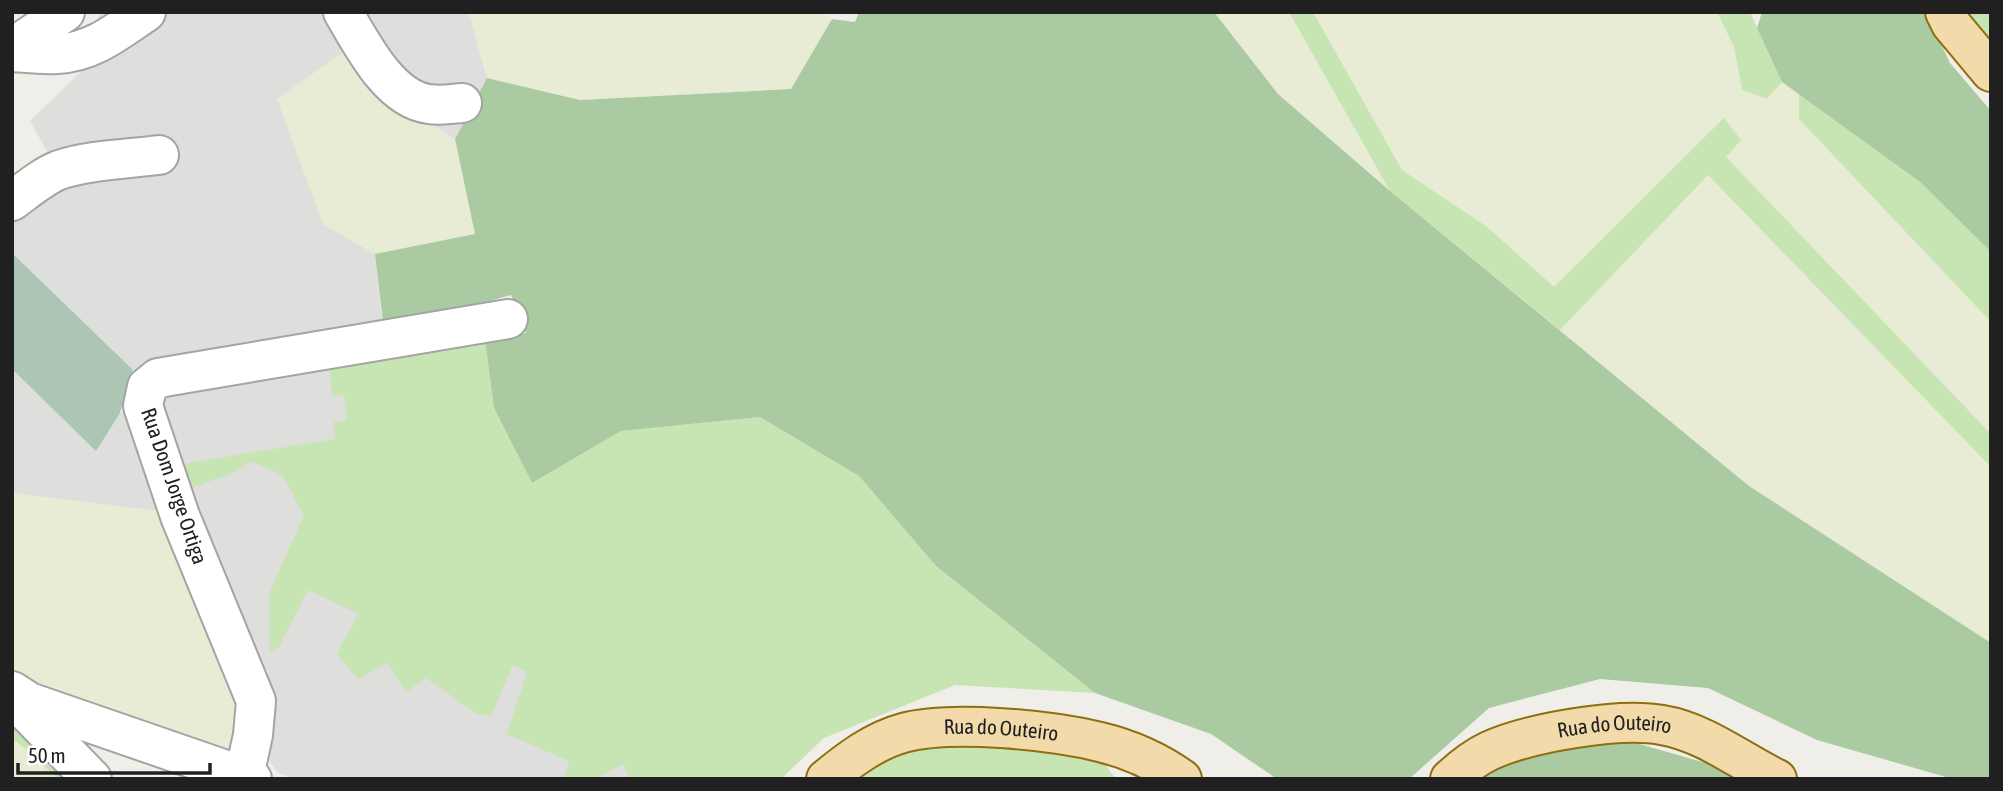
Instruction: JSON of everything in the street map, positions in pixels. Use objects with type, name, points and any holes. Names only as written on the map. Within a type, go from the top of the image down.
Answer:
[{"type":"main road","points":[[1945,12],[1951,24],[1991,72]]},
{"type":"main road","name":"Rua do Outeiro","points":[[1450,779],[1490,751],[1553,733],[1626,723],[1662,725],[1695,735],[1777,779]]},
{"type":"main road","name":"Rua do Outeiro","points":[[825,779],[855,755],[903,733],[963,727],[1099,741],[1144,758],[1182,779]]},
{"type":"street","points":[[12,50],[65,12]]},
{"type":"street","points":[[12,50],[55,55],[78,51],[113,36],[146,12]]},
{"type":"street","points":[[343,12],[399,92],[429,104],[462,103]]},
{"type":"street","points":[[12,201],[58,171],[159,155]]},
{"type":"street","name":"Rua Dom Jorge Ortiga","points":[[248,778],[256,701],[180,516],[143,406],[147,387],[158,377],[508,318]]},
{"type":"street","points":[[12,691],[29,702],[248,778]]},
{"type":"street","points":[[12,697],[93,779]]},
{"type":"shaded area","points":[[102,12],[469,12],[487,78],[455,139],[379,89],[323,224],[375,254],[383,331],[133,370],[12,253],[12,221],[83,178],[167,146],[48,153],[30,121],[93,60],[80,42]]},
{"type":"shaded area","points":[[485,339],[494,408],[629,779],[298,779],[278,773],[261,749],[268,670],[252,670],[156,401],[167,384]]},
{"type":"shaded area","points":[[12,369],[96,450],[120,413],[133,409],[166,512],[12,493]]},
{"type":"green space","points":[[469,12],[822,12],[832,19],[792,89],[580,100],[487,78]]},
{"type":"green space","points":[[859,12],[1214,12],[1278,94],[1390,191],[1749,486],[1991,643],[1991,779],[1953,779],[1817,740],[1708,688],[1600,679],[1489,708],[1409,779],[1277,779],[1211,734],[1095,693],[936,566],[859,476],[760,417],[621,431],[532,483],[494,408],[485,339],[526,333],[511,295],[384,331],[375,254],[475,234],[455,139],[487,78],[580,100],[791,89],[832,19],[855,22]]},
{"type":"green space","points":[[1214,12],[1289,12],[1390,191],[1278,93]]},
{"type":"green space","points":[[1289,12],[1313,12],[1402,170],[1486,226],[1554,287],[1724,118],[1741,140],[1726,157],[1991,434],[1991,467],[1708,175],[1560,330],[1390,191]]},
{"type":"green space","points":[[1313,12],[1717,12],[1734,47],[1742,90],[1767,99],[1782,82],[1799,94],[1799,119],[1991,322],[1991,434],[1725,157],[1724,119],[1554,287],[1486,226],[1402,170]]},
{"type":"green space","points":[[1717,12],[1750,12],[1782,82],[1767,99],[1742,90],[1734,47]]},
{"type":"green space","points":[[1762,12],[1926,12],[1950,63],[1991,111],[1991,252],[1920,182],[1782,82],[1757,28]]},
{"type":"green space","points":[[1964,12],[1991,12],[1991,53]]},
{"type":"green space","points":[[350,47],[379,89],[455,139],[476,234],[375,254],[323,224],[277,99]]},
{"type":"green space","points":[[1799,94],[1920,182],[1991,252],[1991,322],[1799,119]]},
{"type":"green space","points":[[1708,175],[1991,467],[1991,643],[1749,486],[1560,330]]},
{"type":"green space","points":[[12,253],[133,370],[120,413],[96,451],[12,369]]},
{"type":"green space","points":[[485,339],[494,408],[532,483],[621,431],[760,417],[859,476],[936,566],[1095,693],[955,685],[824,738],[781,779],[629,779],[623,764],[595,779],[563,779],[569,761],[507,734],[527,672],[513,665],[491,716],[477,714],[426,678],[407,692],[387,663],[358,679],[337,654],[358,614],[308,590],[279,647],[270,652],[270,591],[304,515],[282,475],[250,461],[234,473],[182,491],[171,466],[335,439],[334,422],[347,421],[344,395],[332,396],[329,359]]},
{"type":"green space","points":[[12,493],[166,512],[242,714],[233,749],[219,755],[12,677]]},
{"type":"green space","points":[[12,718],[82,779],[58,779],[16,741],[12,744]]},
{"type":"green space","points":[[16,741],[58,779],[12,779],[12,744]]},
{"type":"green space","points":[[962,741],[1098,755],[1116,779],[852,779],[907,745]]},
{"type":"green space","points":[[1629,741],[1713,765],[1737,779],[1472,779],[1477,774],[1541,753]]}]
